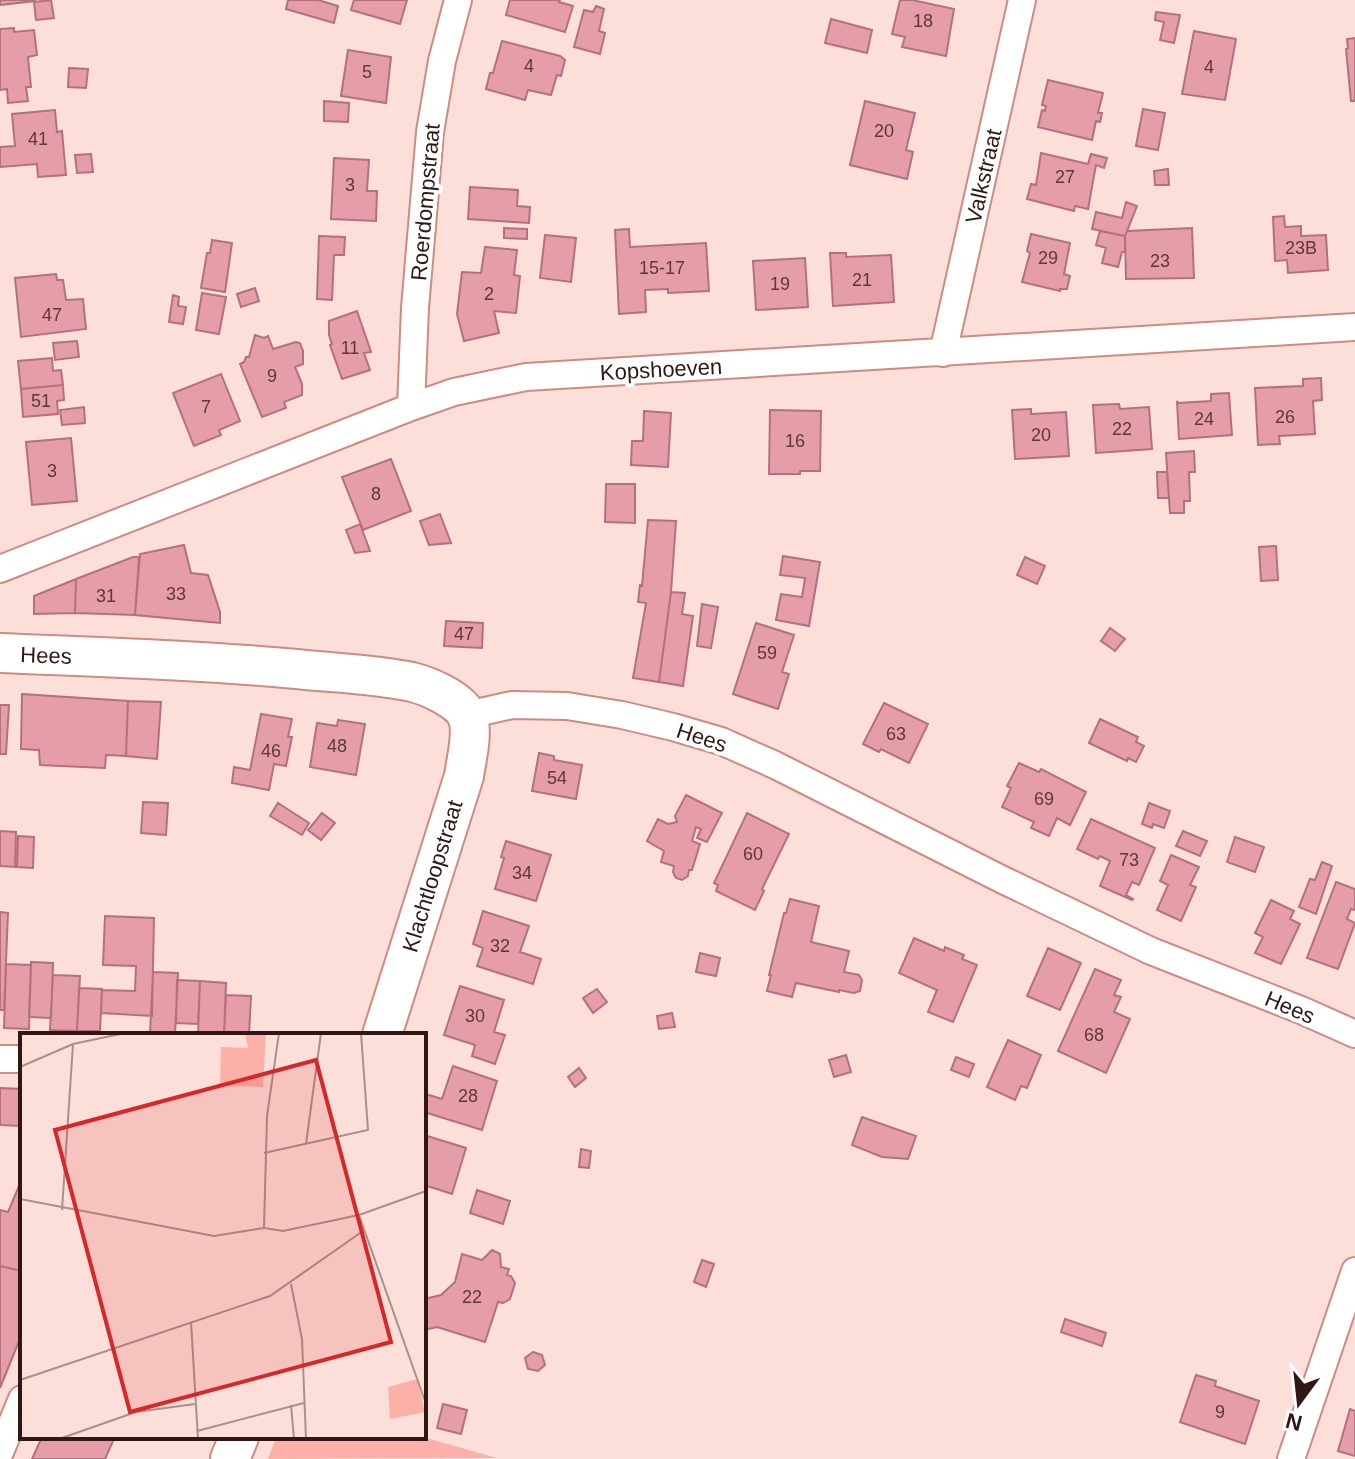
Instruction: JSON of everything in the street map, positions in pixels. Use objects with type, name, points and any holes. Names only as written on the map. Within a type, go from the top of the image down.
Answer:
[{"type":"main road","name":"Hees","points":[[0,653],[187,661],[381,678],[435,690],[452,700],[467,715]]},
{"type":"main road","name":"Klachtloopstraat","points":[[383,1033],[464,776],[469,733],[467,715]]},
{"type":"main road","points":[[230,1459],[238,1439]]},
{"type":"street","name":"Roerdompstraat","points":[[411,407],[415,308],[430,132],[442,61],[458,0]]},
{"type":"street","name":"Valkstraat","points":[[943,353],[1022,0]]},
{"type":"street","name":"Kopshoeven","points":[[0,569],[411,407],[454,392],[526,377],[1355,327]]},
{"type":"street","name":"Hees","points":[[467,715],[512,705],[567,706],[647,721],[721,741],[1151,951],[1355,1034]]},
{"type":"street","points":[[1291,1459],[1355,1271]]},
{"type":"street","points":[[0,1452],[20,1404]]},
{"type":"shaded area","points":[[426,1438],[497,1458],[268,1459],[275,1439]]},
{"type":"building","points":[[0,0],[35,0],[35,1],[0,5]]},
{"type":"building","points":[[51,0],[54,18],[36,20],[34,2]]},
{"type":"building","points":[[288,0],[318,0],[338,6],[334,23],[286,9]]},
{"type":"building","points":[[354,0],[407,0],[400,24],[351,10]]},
{"type":"building","points":[[510,0],[560,0],[573,6],[565,32],[506,15]]},
{"type":"building","points":[[900,0],[954,9],[946,56],[902,47],[905,37],[892,34]]},
{"type":"building","points":[[596,6],[604,9],[599,31],[605,33],[600,54],[574,47],[584,10],[593,12]]},
{"type":"building","points":[[1156,12],[1180,15],[1174,43],[1160,40],[1164,22],[1155,20]]},
{"type":"building","points":[[831,19],[872,30],[867,53],[825,43]]},
{"type":"building","points":[[14,28],[14,32],[34,30],[37,55],[28,57],[31,87],[26,87],[28,101],[8,103],[7,89],[0,90],[0,29]]},
{"type":"building","points":[[1194,31],[1236,39],[1225,100],[1182,94]]},
{"type":"building","points":[[1355,38],[1355,101],[1351,101],[1346,49],[1347,39]]},
{"type":"building","points":[[502,41],[565,60],[551,95],[528,90],[525,100],[486,89]]},
{"type":"building","points":[[348,50],[391,57],[386,103],[341,96]]},
{"type":"building","points":[[69,68],[88,69],[86,88],[68,87]]},
{"type":"building","points":[[1048,80],[1103,93],[1098,113],[1102,113],[1100,122],[1096,121],[1092,140],[1038,127],[1042,110],[1045,111],[1046,106],[1042,105]]},
{"type":"building","points":[[324,101],[349,103],[348,122],[324,121]]},
{"type":"building","points":[[865,101],[915,113],[906,150],[913,152],[907,179],[850,165]]},
{"type":"building","points":[[1143,109],[1165,113],[1158,150],[1136,146]]},
{"type":"building","points":[[55,110],[57,132],[62,131],[66,175],[38,177],[37,164],[0,167],[0,147],[15,146],[12,114]]},
{"type":"building","points":[[1041,153],[1088,164],[1091,154],[1107,158],[1104,168],[1096,165],[1088,209],[1075,206],[1074,211],[1027,199],[1031,184],[1036,185]]},
{"type":"building","points":[[91,154],[93,172],[77,173],[75,155]]},
{"type":"building","points":[[334,158],[369,160],[367,191],[377,191],[376,221],[331,219]]},
{"type":"building","points":[[1168,169],[1169,185],[1155,185],[1154,171]]},
{"type":"building","points":[[470,187],[518,190],[517,206],[530,207],[529,223],[468,219]]},
{"type":"building","points":[[1126,202],[1137,206],[1125,236],[1092,229],[1096,212],[1122,218]]},
{"type":"building","points":[[1284,216],[1285,227],[1301,226],[1301,236],[1326,235],[1328,270],[1288,273],[1287,260],[1275,261],[1273,217]]},
{"type":"building","points":[[504,228],[527,229],[527,239],[504,238]]},
{"type":"building","points":[[1192,228],[1194,278],[1126,279],[1127,231]]},
{"type":"building","points":[[629,229],[630,247],[706,243],[709,291],[668,293],[668,289],[645,290],[646,312],[619,314],[615,230]]},
{"type":"building","points":[[1100,231],[1125,236],[1125,252],[1122,252],[1118,267],[1102,263],[1106,248],[1096,245]]},
{"type":"building","points":[[1031,234],[1070,243],[1064,274],[1070,276],[1067,289],[1060,291],[1022,282],[1030,253],[1027,251]]},
{"type":"building","points":[[545,235],[576,238],[571,282],[540,278]]},
{"type":"building","points":[[319,236],[345,237],[344,255],[334,255],[332,300],[317,299]]},
{"type":"building","points":[[212,240],[232,243],[225,292],[201,288]]},
{"type":"building","points":[[485,247],[517,250],[514,275],[520,276],[516,313],[494,311],[499,333],[464,341],[457,314],[462,272],[481,273]]},
{"type":"building","points":[[830,253],[846,253],[846,257],[891,255],[894,302],[833,306]]},
{"type":"building","points":[[805,258],[808,307],[756,310],[753,261]]},
{"type":"building","points":[[56,274],[57,280],[63,280],[66,300],[83,299],[86,329],[21,337],[15,278]]},
{"type":"building","points":[[255,288],[259,301],[241,307],[237,294]]},
{"type":"building","points":[[202,293],[226,297],[219,334],[196,330]]},
{"type":"building","points":[[173,295],[179,297],[178,306],[186,307],[183,324],[169,322]]},
{"type":"building","points":[[357,311],[371,352],[364,353],[370,370],[342,379],[330,345],[329,321]]},
{"type":"building","points":[[255,335],[268,336],[273,349],[296,342],[300,343],[303,351],[303,364],[295,367],[302,384],[302,395],[284,402],[286,408],[262,417],[240,364],[249,357]]},
{"type":"building","points":[[77,341],[79,357],[55,360],[53,343]]},
{"type":"building","points":[[52,358],[53,371],[61,370],[63,385],[21,389],[18,361]]},
{"type":"building","points":[[221,374],[240,421],[219,430],[221,435],[194,446],[173,393]]},
{"type":"building","points":[[1321,378],[1322,400],[1313,401],[1315,434],[1279,436],[1280,444],[1258,445],[1255,388],[1303,386],[1303,379]]},
{"type":"building","points":[[63,385],[64,400],[57,401],[58,414],[23,417],[21,389]]},
{"type":"building","points":[[1229,393],[1232,435],[1179,439],[1177,401],[1211,401],[1211,394]]},
{"type":"building","points":[[1119,404],[1120,409],[1149,407],[1152,449],[1096,453],[1093,405]]},
{"type":"building","points":[[84,407],[85,423],[62,425],[60,410]]},
{"type":"building","points":[[1031,409],[1031,414],[1066,412],[1069,456],[1015,459],[1012,410]]},
{"type":"building","points":[[770,410],[821,411],[820,471],[769,474]]},
{"type":"building","points":[[644,411],[671,413],[668,467],[631,465],[632,441],[643,441]]},
{"type":"building","points":[[71,438],[77,501],[32,505],[26,442]]},
{"type":"building","points":[[1194,451],[1195,472],[1189,472],[1190,501],[1184,501],[1184,513],[1170,513],[1166,453]]},
{"type":"building","points":[[391,459],[411,511],[363,530],[342,477]]},
{"type":"building","points":[[1157,472],[1167,472],[1169,498],[1158,498]]},
{"type":"building","points":[[606,484],[635,484],[635,523],[605,522]]},
{"type":"building","points":[[440,514],[451,543],[429,545],[420,521]]},
{"type":"building","points":[[648,520],[676,521],[671,592],[659,682],[633,678],[646,603],[638,602]]},
{"type":"building","points":[[360,524],[370,551],[355,553],[346,530]]},
{"type":"building","points":[[184,545],[191,573],[208,575],[220,612],[220,623],[135,615],[140,554]]},
{"type":"building","points":[[1276,546],[1278,580],[1261,581],[1259,547]]},
{"type":"building","points":[[783,556],[820,562],[809,626],[776,620],[781,594],[802,597],[805,578],[780,575]]},
{"type":"building","points":[[139,557],[135,615],[75,613],[76,579]]},
{"type":"building","points":[[1025,557],[1045,566],[1037,584],[1017,575]]},
{"type":"building","points":[[76,579],[75,613],[34,614],[34,596]]},
{"type":"building","points":[[671,592],[685,593],[682,614],[693,616],[683,686],[659,682]]},
{"type":"building","points":[[702,604],[718,607],[711,648],[697,646]]},
{"type":"building","points":[[446,621],[483,623],[482,648],[444,646]]},
{"type":"building","points":[[756,623],[794,635],[782,672],[789,674],[778,709],[733,694]]},
{"type":"building","points":[[1110,628],[1125,639],[1115,651],[1101,641]]},
{"type":"building","points":[[22,694],[128,701],[126,756],[106,755],[105,768],[40,765],[39,750],[21,749]]},
{"type":"building","points":[[128,701],[161,702],[157,759],[126,756]]},
{"type":"building","points":[[884,703],[928,724],[909,763],[863,744]]},
{"type":"building","points":[[0,705],[9,705],[6,754],[0,754]]},
{"type":"building","points":[[261,714],[292,719],[286,766],[274,764],[269,790],[232,783],[234,767],[250,770]]},
{"type":"building","points":[[1100,719],[1138,737],[1136,742],[1144,746],[1136,762],[1128,758],[1127,761],[1089,743]]},
{"type":"building","points":[[338,720],[365,724],[356,775],[310,767],[317,723],[337,726]]},
{"type":"building","points":[[539,753],[554,756],[554,760],[582,765],[576,799],[532,791]]},
{"type":"building","points":[[1019,763],[1039,772],[1041,769],[1086,792],[1070,825],[1057,818],[1049,836],[1031,828],[1034,822],[1002,807],[1011,788],[1007,786]]},
{"type":"building","points":[[686,795],[722,813],[707,842],[697,838],[701,829],[696,827],[692,841],[700,844],[692,870],[682,880],[676,878],[674,866],[661,862],[664,851],[647,841],[658,819],[668,824],[677,822],[675,816]]},
{"type":"building","points":[[143,802],[168,803],[166,835],[141,833]]},
{"type":"building","points":[[278,803],[309,823],[302,835],[270,816]]},
{"type":"building","points":[[1149,803],[1170,811],[1164,828],[1142,824]]},
{"type":"building","points":[[322,813],[335,823],[321,840],[308,830]]},
{"type":"building","points":[[747,813],[789,834],[755,910],[716,891],[718,885],[714,883]]},
{"type":"building","points":[[1091,819],[1155,848],[1139,885],[1132,882],[1126,895],[1132,900],[1100,886],[1110,861],[1077,849]]},
{"type":"building","points":[[0,831],[16,832],[15,867],[0,866]]},
{"type":"building","points":[[1183,831],[1207,841],[1200,856],[1176,846]]},
{"type":"building","points":[[18,836],[34,837],[33,868],[17,867]]},
{"type":"building","points":[[1235,837],[1264,847],[1255,872],[1227,862]]},
{"type":"building","points":[[506,841],[551,855],[536,901],[495,889]]},
{"type":"building","points":[[1171,855],[1199,867],[1190,885],[1196,887],[1181,921],[1157,910],[1168,885],[1160,881]]},
{"type":"building","points":[[1322,862],[1332,866],[1316,914],[1299,907],[1310,879],[1315,880]]},
{"type":"building","points":[[1336,882],[1355,889],[1355,910],[1351,909],[1347,919],[1355,923],[1338,969],[1307,958]]},
{"type":"building","points":[[790,899],[819,906],[811,942],[849,951],[844,972],[859,975],[862,980],[860,991],[839,992],[796,983],[792,997],[767,991],[784,913]]},
{"type":"building","points":[[1271,900],[1294,911],[1290,919],[1300,924],[1281,964],[1255,953],[1263,937],[1255,933]]},
{"type":"building","points":[[483,911],[529,926],[520,952],[541,959],[533,984],[477,966],[483,948],[473,944]]},
{"type":"building","points":[[0,912],[8,913],[4,1010],[0,1010]]},
{"type":"building","points":[[105,916],[154,918],[152,1016],[101,1013],[102,990],[135,991],[136,966],[103,965]]},
{"type":"building","points":[[914,938],[944,951],[945,947],[964,955],[962,959],[977,965],[953,1022],[928,1012],[937,990],[899,973]]},
{"type":"building","points":[[1048,948],[1081,963],[1060,1010],[1027,996]]},
{"type":"building","points":[[700,953],[720,958],[716,976],[696,972]]},
{"type":"building","points":[[31,962],[53,963],[51,1018],[29,1017]]},
{"type":"building","points":[[6,964],[31,965],[29,1029],[4,1028]]},
{"type":"building","points":[[1095,969],[1121,980],[1114,995],[1121,997],[1114,1012],[1130,1019],[1106,1073],[1058,1051]]},
{"type":"building","points":[[153,972],[178,973],[175,1033],[150,1033]]},
{"type":"building","points":[[53,975],[80,976],[77,1031],[50,1030]]},
{"type":"building","points":[[177,980],[200,981],[198,1024],[176,1023]]},
{"type":"building","points":[[200,981],[226,983],[224,1033],[198,1033]]},
{"type":"building","points":[[460,986],[504,1000],[494,1032],[505,1035],[495,1064],[472,1056],[475,1045],[444,1035]]},
{"type":"building","points":[[79,988],[102,989],[100,1031],[77,1031]]},
{"type":"building","points":[[597,989],[607,1002],[593,1013],[583,998]]},
{"type":"building","points":[[226,995],[251,996],[249,1033],[224,1033]]},
{"type":"building","points":[[672,1013],[675,1027],[659,1029],[657,1016]]},
{"type":"building","points":[[1008,1040],[1041,1055],[1027,1088],[1021,1086],[1015,1100],[987,1087]]},
{"type":"building","points":[[846,1055],[851,1072],[834,1077],[829,1060]]},
{"type":"building","points":[[956,1057],[974,1064],[969,1077],[951,1070]]},
{"type":"building","points":[[453,1066],[497,1081],[482,1130],[426,1113],[426,1094],[442,1099]]},
{"type":"building","points":[[579,1068],[586,1078],[575,1087],[568,1077]]},
{"type":"building","points":[[0,1088],[20,1089],[20,1126],[0,1125]]},
{"type":"building","points":[[862,1117],[916,1136],[908,1159],[882,1157],[852,1145]]},
{"type":"building","points":[[426,1136],[466,1148],[452,1194],[426,1186]]},
{"type":"building","points":[[581,1149],[591,1151],[589,1168],[579,1167]]},
{"type":"building","points":[[20,1184],[20,1271],[0,1266],[0,1210],[8,1212]]},
{"type":"building","points":[[477,1190],[510,1201],[503,1224],[470,1213]]},
{"type":"building","points":[[492,1250],[500,1254],[501,1267],[509,1269],[507,1275],[515,1283],[510,1299],[498,1302],[485,1342],[437,1327],[426,1330],[426,1299],[441,1295],[455,1282],[462,1254],[482,1260]]},
{"type":"building","points":[[702,1260],[714,1264],[706,1287],[694,1282]]},
{"type":"building","points":[[0,1266],[20,1271],[20,1339],[0,1388]]},
{"type":"building","points":[[1065,1319],[1106,1333],[1102,1346],[1061,1332]]},
{"type":"building","points":[[533,1352],[542,1355],[545,1365],[538,1371],[528,1369],[525,1358]]},
{"type":"building","points":[[1196,1375],[1216,1381],[1215,1386],[1259,1401],[1245,1444],[1180,1422]]},
{"type":"building","points":[[443,1404],[467,1410],[461,1434],[437,1428]]},
{"type":"building","points":[[1350,1409],[1355,1411],[1355,1456],[1338,1451]]},
{"type":"building","points":[[41,1439],[113,1441],[105,1459],[32,1459]]}]
